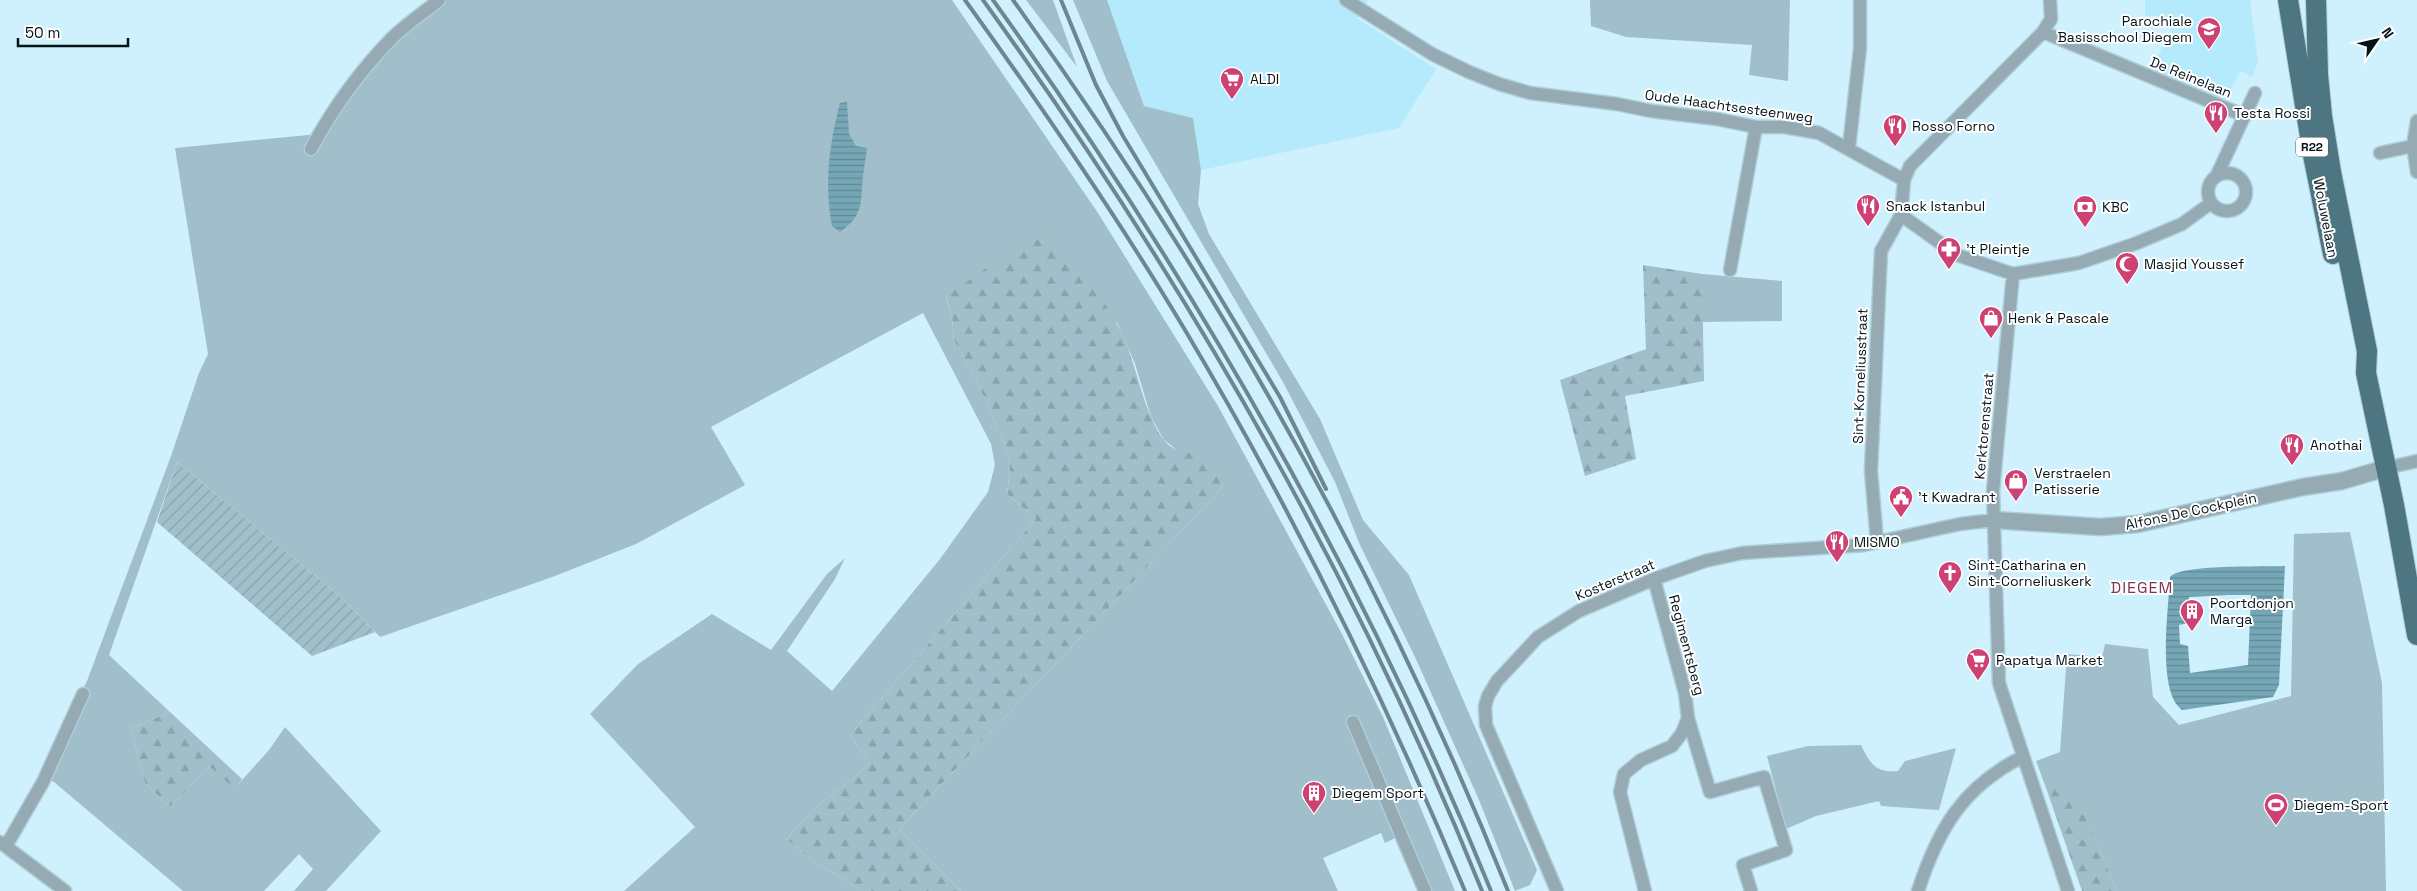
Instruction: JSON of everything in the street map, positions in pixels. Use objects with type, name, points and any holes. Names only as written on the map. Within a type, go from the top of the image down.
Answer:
[{"type":"main road","name":"Woluwelaan","points":[[2288,0],[2310,137],[2340,292],[2354,352],[2366,373]]},
{"type":"main road","name":"Woluwelaan","points":[[2316,0],[2318,75],[2322,116],[2331,172],[2367,352],[2366,373],[2417,635]]},
{"type":"street","points":[[311,149],[323,128],[360,76],[392,39],[439,0]]},
{"type":"street","name":"Oude Haachtsesteenweg","points":[[1346,0],[1432,54],[1468,72],[1530,93],[1717,119],[1756,127],[1785,127],[1819,133],[1904,180]]},
{"type":"street","points":[[1849,148],[1860,48],[1860,0]]},
{"type":"street","points":[[2050,0],[2051,19],[2043,32],[1910,166],[1904,180],[1901,215],[1957,254],[2013,274],[2079,263],[2137,243],[2182,224],[2211,203]]},
{"type":"street","name":"De Reinelaan","points":[[2043,32],[2245,116]]},
{"type":"street","points":[[2217,175],[2227,172],[2240,177],[2245,185],[2246,196],[2238,207],[2232,210],[2221,210],[2211,203],[2208,191],[2209,185],[2217,175],[2255,93]]},
{"type":"street","points":[[2417,121],[2413,146],[2417,172]]},
{"type":"street","points":[[1730,270],[1756,127]]},
{"type":"street","points":[[2380,153],[2413,146]]},
{"type":"street","name":"Sint-Korneliusstraat","points":[[1877,542],[1872,471],[1881,251],[1901,215]]},
{"type":"street","name":"Kerktorenstraat","points":[[2013,274],[1992,491],[1999,683],[2068,891]]},
{"type":"street","points":[[2386,468],[2417,461]]},
{"type":"street","name":"Alfons De Cockplein","points":[[1994,520],[2100,527],[2138,524],[2303,487],[2342,481],[2386,468]]},
{"type":"street","name":"Kosterstraat","points":[[1555,891],[1486,725],[1485,706],[1498,681],[1538,638],[1579,611],[1654,579],[1705,561],[1742,553],[1864,545],[1960,524],[1994,520]]},
{"type":"street","name":"Regimentsberg","points":[[1654,579],[1685,693],[1688,718],[1710,792],[1764,777],[1786,850],[1743,865],[1751,891]]},
{"type":"street","points":[[65,891],[3,844],[43,782],[83,694]]},
{"type":"street","points":[[1645,891],[1620,792],[1624,774],[1641,760],[1672,746],[1682,734],[1688,718]]},
{"type":"street","points":[[1353,722],[1425,891]]},
{"type":"street","points":[[1918,891],[1938,838],[1951,815],[1978,785],[2004,766],[2022,757]]},
{"type":"shaded area","points":[[1107,0],[1368,0],[1357,18],[1436,69],[1399,128],[1201,170],[1193,118],[1144,106]]},
{"type":"shaded area","name":"Parochiale Basisschool Diegem","points":[[2145,0],[2250,0],[2258,62],[2252,77],[2241,71],[2223,103],[2199,89],[2151,71],[2175,19],[2161,16],[2145,16]]},
{"type":"shaded area","points":[[847,102],[849,134],[856,146],[867,148],[860,207],[854,219],[840,232],[832,226],[828,180],[833,134],[840,103]]},
{"type":"shaded area","points":[[2285,566],[2279,685],[2273,697],[2182,710],[2174,700],[2169,686],[2167,668],[2166,648],[2170,577],[2189,570],[2206,568]],"holes":[[[2251,595],[2248,665],[2190,673],[2188,646],[2180,644],[2179,625],[2189,623],[2189,597]]]},
{"type":"green space","points":[[446,0],[952,0],[1098,213],[1218,406],[1342,634],[1383,717],[1455,891],[1420,891],[1397,837],[1385,843],[1381,833],[1323,858],[1338,891],[961,891],[899,829],[1223,487],[1201,454],[1181,453],[1164,440],[1151,417],[1135,364],[1117,322],[946,297],[952,316],[954,340],[976,379],[1009,454],[1010,469],[1007,494],[1036,519],[850,735],[870,764],[812,811],[786,839],[813,861],[863,891],[624,891],[695,827],[590,714],[638,664],[712,614],[771,650],[827,574],[845,558],[835,579],[787,651],[832,691],[940,559],[988,492],[995,465],[991,444],[923,313],[711,427],[745,485],[636,544],[555,576],[380,637],[342,598],[177,462],[109,655],[170,712],[131,728],[145,783],[170,807],[209,766],[235,788],[269,750],[285,727],[381,831],[326,891],[294,891],[313,869],[299,854],[264,891],[183,891],[54,782],[47,779],[76,703],[87,681],[171,456],[199,373],[208,354],[175,148],[326,132],[355,89],[395,41]]},
{"type":"green space","points":[[1026,0],[1053,0],[1077,67]]},
{"type":"green space","points":[[1073,0],[1107,0],[1144,106],[1193,118],[1201,170],[1198,204],[1209,234],[1320,419],[1363,520],[1409,575],[1537,870],[1530,885],[1515,891],[1479,800],[1415,657],[1360,545],[1335,482],[1283,382],[1107,81]]},
{"type":"green space","points":[[1590,0],[1790,0],[1788,81],[1749,75],[1752,45],[1626,37],[1591,26]]},
{"type":"green space","points":[[1044,228],[1091,285],[1116,322],[1129,351],[1149,412],[1163,439],[1175,449],[1201,454],[1210,459],[1223,487],[899,829],[961,891],[863,891],[813,861],[786,839],[812,811],[870,764],[850,735],[1036,519],[1007,494],[1010,469],[1009,454],[976,379],[954,340],[952,316],[946,296]]},
{"type":"green space","points":[[1643,265],[1702,274],[1704,381],[1625,396],[1636,459],[1585,476],[1560,380],[1646,349]]},
{"type":"green space","points":[[1702,274],[1782,281],[1782,321],[1702,322]]},
{"type":"green space","points":[[177,462],[342,598],[375,632],[312,656],[157,522]]},
{"type":"green space","points":[[2350,532],[2382,683],[2386,891],[2117,891],[2075,790],[2045,785],[2036,761],[2060,752],[2067,654],[2102,657],[2105,644],[2148,649],[2153,697],[2179,725],[2291,696],[2294,534]]},
{"type":"green space","points":[[170,712],[242,779],[235,789],[209,766],[170,807],[145,783],[131,728]]},
{"type":"green space","points":[[1861,745],[1867,757],[1875,766],[1879,769],[1890,771],[1898,771],[1905,761],[1956,748],[1939,810],[1881,806],[1879,801],[1816,816],[1786,829],[1767,756],[1808,746]]},
{"type":"green space","points":[[2045,785],[2075,789],[2117,891],[2082,891]]},
{"type":"railway","points":[[965,0],[1051,121],[1106,204],[1185,330],[1263,466],[1335,606],[1403,747],[1465,891]]},
{"type":"railway","points":[[983,0],[1127,211],[1195,320],[1260,430],[1321,543],[1378,657],[1432,773],[1482,891]]},
{"type":"railway","points":[[993,0],[1137,212],[1204,320],[1269,431],[1330,543],[1387,657],[1441,773],[1491,891]]},
{"type":"railway","points":[[1013,0],[1157,211],[1224,320],[1288,430],[1348,543],[1405,657],[1459,773],[1508,891]]},
{"type":"railway","points":[[1061,0],[1096,85],[1123,136],[1280,397],[1326,489]]},
{"type":"place","name":"Parochiale Basisschool Diegem","points":[[2209,50]]},
{"type":"place","name":"ALDI","points":[[1232,100]]},
{"type":"place","name":"Testa Rossi","points":[[2216,134]]},
{"type":"place","name":"Rosso Forno","points":[[1895,147]]},
{"type":"place","name":"Snack Istanbul","points":[[1868,227]]},
{"type":"place","name":"KBC","points":[[2085,228]]},
{"type":"place","name":"'t Pleintje","points":[[1949,270]]},
{"type":"place","name":"Masjid Youssef","points":[[2127,285]]},
{"type":"place","name":"Henk & Pascale","points":[[1991,339]]},
{"type":"place","name":"Anothai","points":[[2292,466]]},
{"type":"place","name":"Verstraelen Patisserie","points":[[2016,502]]},
{"type":"place","name":"'t Kwadrant","points":[[1901,518]]},
{"type":"place","name":"MISMO","points":[[1837,563]]},
{"type":"place","name":"Sint-Catharina en Sint-Corneliuskerk","points":[[1950,594]]},
{"type":"place","name":"Poortdonjon Marga","points":[[2192,632]]},
{"type":"place","name":"Papatya Market","points":[[1978,681]]},
{"type":"place","name":"Diegem Sport","points":[[1314,814]]},
{"type":"place","name":"Diegem-Sport","points":[[2276,826]]},
{"type":"district","name":"DIEGEM","points":[[2142,587]]}]
